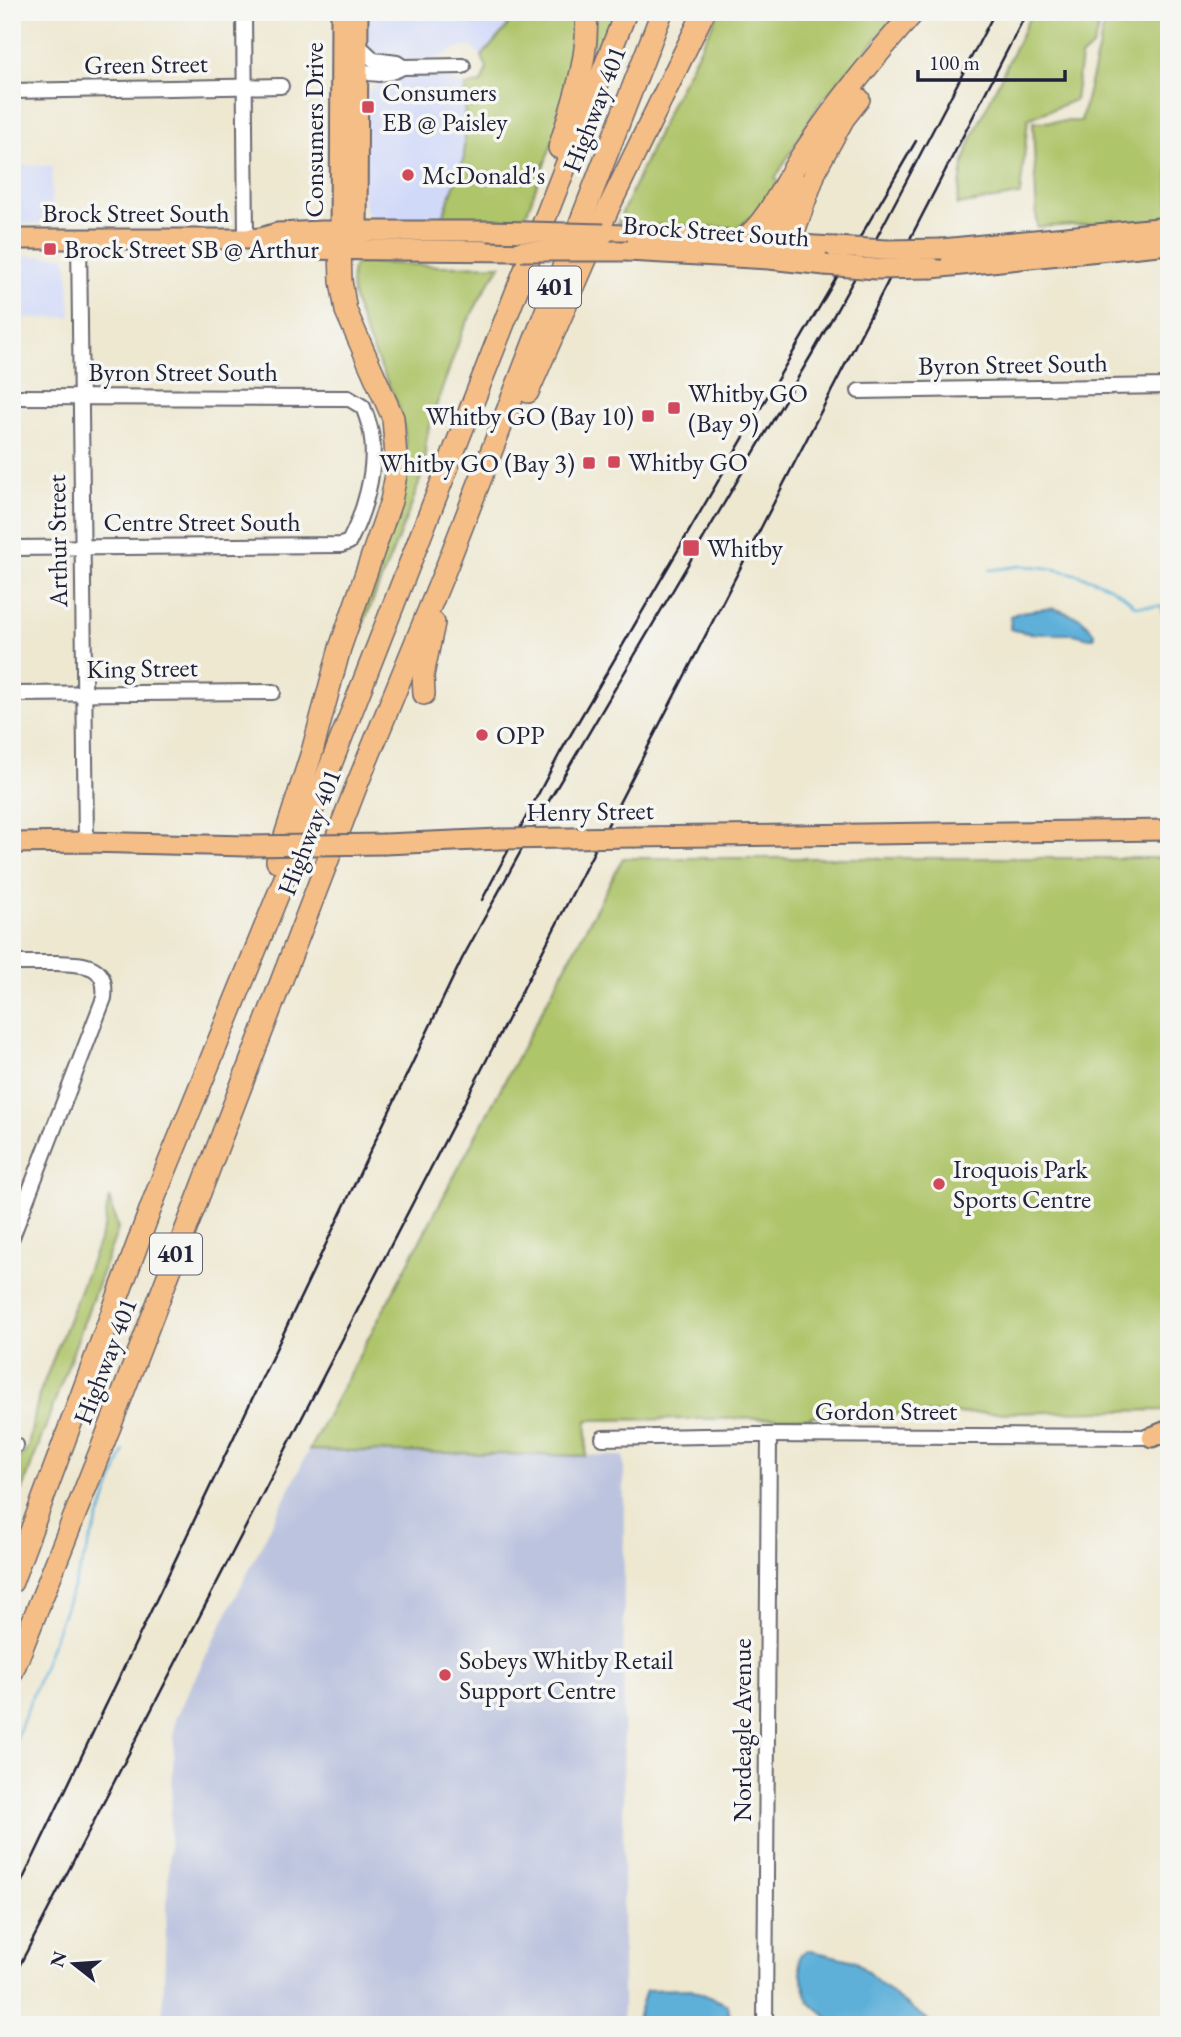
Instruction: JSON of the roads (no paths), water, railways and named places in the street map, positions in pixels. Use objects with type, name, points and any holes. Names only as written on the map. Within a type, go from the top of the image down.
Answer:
[{"type":"highway","points":[[456,447],[545,194],[569,117],[586,44],[586,12]]},
{"type":"highway","name":"Highway 401","points":[[12,1582],[156,1194],[326,777],[626,12]]},
{"type":"highway","name":"Highway 401","points":[[12,1673],[116,1411],[356,787],[447,565],[662,12]]},
{"type":"highway","points":[[424,694],[423,675],[447,565],[554,337],[608,209],[704,12]]},
{"type":"highway","points":[[743,240],[758,226],[811,141],[849,89],[914,12]]},
{"type":"highway","points":[[779,251],[825,150],[866,89],[928,12]]},
{"type":"highway","points":[[779,251],[811,141]]},
{"type":"highway","points":[[156,1194],[269,885],[312,751],[337,659],[395,484],[397,447],[393,418],[346,311],[341,281],[348,240]]},
{"type":"main road","name":"Consumers Drive","points":[[341,12],[340,56],[348,240]]},
{"type":"main road","name":"Consumers Drive","points":[[348,240],[358,69],[358,12]]},
{"type":"main road","name":"Brock Street South","points":[[830,256],[887,250],[942,249],[1169,227]]},
{"type":"main road","name":"Brock Street South","points":[[485,241],[604,234],[632,243],[830,256],[876,269],[932,268],[1169,244]]},
{"type":"main road","name":"Brock Street South","points":[[12,239],[253,238],[280,250],[348,240],[632,243],[743,240],[779,251]]},
{"type":"main road","name":"Henry Street","points":[[12,842],[246,846],[499,839],[1169,830]]},
{"type":"street","points":[[244,12],[244,86],[253,238]]},
{"type":"street","points":[[358,45],[374,60],[397,63],[403,67]]},
{"type":"street","points":[[340,56],[358,69],[371,74],[392,73],[403,67],[463,66]]},
{"type":"street","name":"Green Street","points":[[12,92],[281,86]]},
{"type":"street","name":"Arthur Street","points":[[79,239],[86,842]]},
{"type":"street","name":"Byron Street South","points":[[859,391],[1169,386]]},
{"type":"street","name":"Byron Street South","points":[[12,397],[353,399],[363,407],[372,439],[372,457],[368,490],[349,542]]},
{"type":"street","name":"Centre Street South","points":[[12,548],[341,545],[349,542]]},
{"type":"street","name":"King Street","points":[[12,694],[272,692]]},
{"type":"street","points":[[12,963],[85,964],[97,970],[105,988],[104,998],[12,1237]]},
{"type":"street","name":"Gordon Street","points":[[603,1438],[769,1435],[1163,1435]]},
{"type":"street","name":"Nordeagle Avenue","points":[[765,2025],[769,1435]]},
{"type":"water","points":[[1053,608],[1081,618],[1095,634],[1094,638],[1010,629],[1011,616],[1020,612]]},
{"type":"water","points":[[807,1950],[855,1961],[897,1998],[929,2021],[929,2025],[832,2025],[807,1996],[800,1955]]},
{"type":"water","points":[[691,1989],[728,2005],[731,2025],[635,2025],[646,1990]]},
{"type":"waterway","points":[[989,570],[1022,566],[1083,576],[1112,589],[1135,606],[1162,606],[1164,621],[1169,622]]},
{"type":"waterway","points":[[12,1750],[124,1451]]},
{"type":"railway","points":[[12,1902],[462,959],[540,816],[816,347],[995,12]]},
{"type":"railway","points":[[12,1980],[1027,12]]},
{"type":"railway","points":[[482,900],[560,753],[916,141]]},
{"type":"place","name":"Consumers EB @ Paisley","points":[[368,107]]},
{"type":"place","name":"McDonald's","points":[[408,175]]},
{"type":"place","name":"Brock Street SB @ Arthur","points":[[50,249]]},
{"type":"place","name":"Whitby GO (Bay 9)","points":[[674,408]]},
{"type":"place","name":"Whitby GO (Bay 10)","points":[[648,416]]},
{"type":"place","name":"Whitby GO","points":[[614,462]]},
{"type":"place","name":"Whitby GO (Bay 3)","points":[[589,463]]},
{"type":"place","name":"Whitby","points":[[691,548]]},
{"type":"place","name":"OPP","points":[[482,735]]},
{"type":"place","name":"Iroquois Park Sports Centre","points":[[939,1184]]},
{"type":"place","name":"Sobeys Whitby Retail Support Centre","points":[[445,1675]]}]
